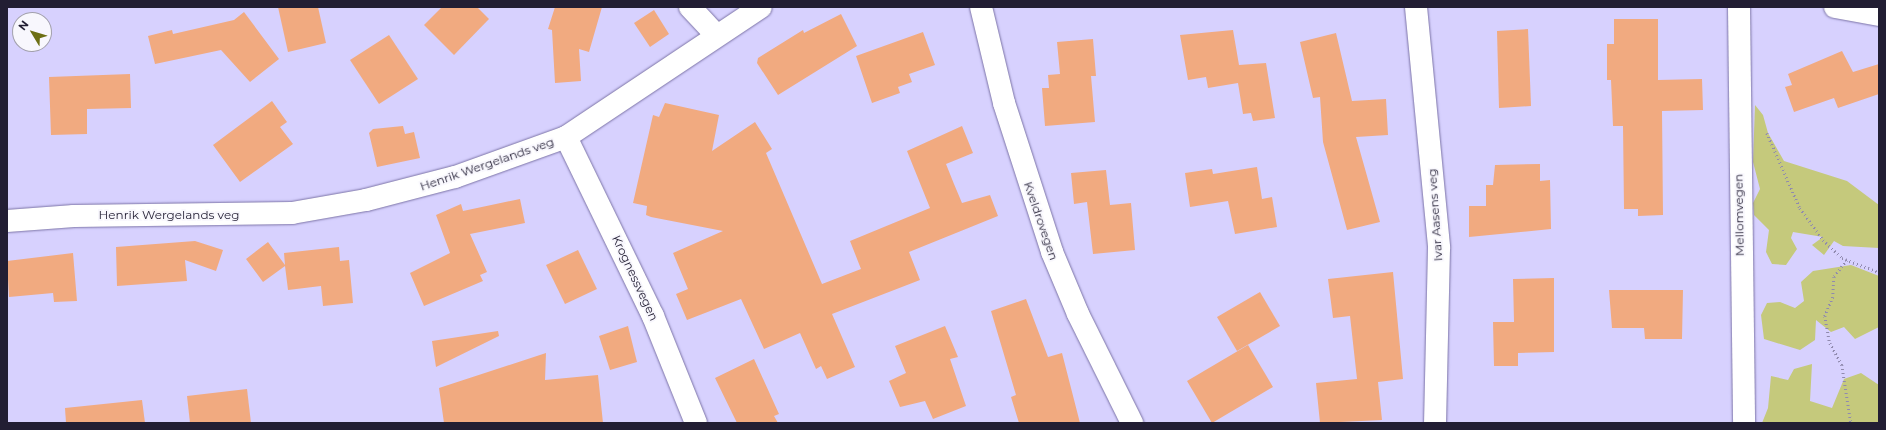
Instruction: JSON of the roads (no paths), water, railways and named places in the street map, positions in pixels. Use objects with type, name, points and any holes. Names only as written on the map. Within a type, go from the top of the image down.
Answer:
[{"type":"street","points":[[690,7],[716,35]]},
{"type":"street","name":"Henrik Wergelands veg","points":[[7,221],[80,216],[292,213],[416,188],[566,136],[716,35],[761,7]]},
{"type":"street","name":"Kveldrovegen","points":[[981,7],[1004,103],[1052,252],[1078,314],[1132,423]]},
{"type":"street","name":"Ivar Aasens veg","points":[[1416,7],[1439,248],[1435,423]]},
{"type":"street","name":"Mellomvegen","points":[[1739,7],[1738,214],[1744,423]]},
{"type":"street","points":[[1835,7],[1879,16]]},
{"type":"street","name":"Krognessvegen","points":[[566,136],[654,316],[696,423]]}]
